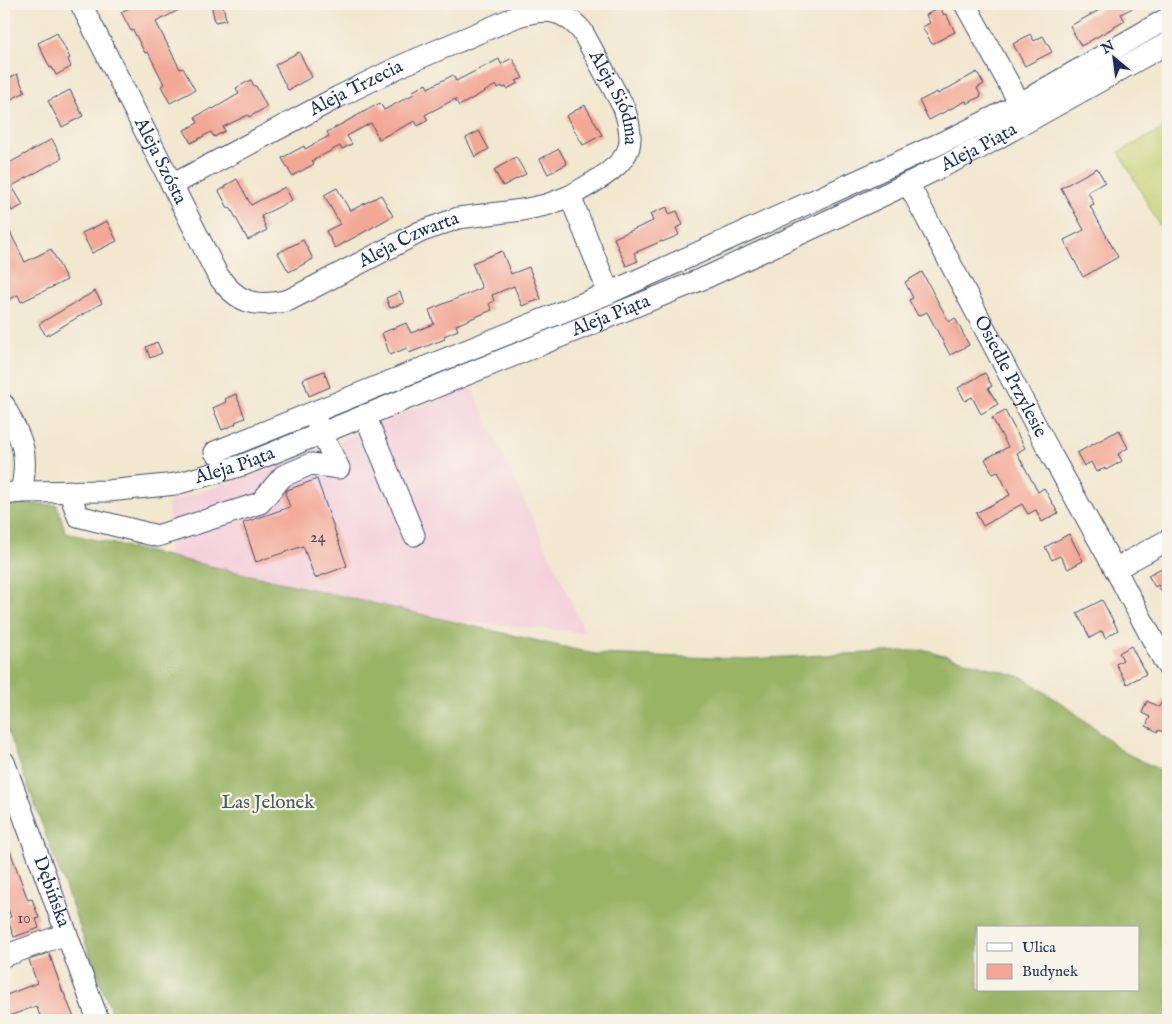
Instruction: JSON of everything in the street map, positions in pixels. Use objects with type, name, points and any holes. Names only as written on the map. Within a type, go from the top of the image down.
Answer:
[{"type":"street","name":"Aleja Szósta","points":[[81,4],[217,274],[232,293],[244,300],[256,303]]},
{"type":"street","points":[[965,4],[1024,112]]},
{"type":"street","name":"Aleja Trzecia","points":[[172,185],[338,97],[403,65],[518,16],[548,10]]},
{"type":"street","name":"Aleja Siódma","points":[[548,10],[567,18],[582,31],[628,118],[630,140],[628,149],[623,157],[615,167],[570,196]]},
{"type":"street","points":[[215,452],[609,294],[954,137],[1024,112],[1165,16]]},
{"type":"street","name":"Aleja Piąta","points":[[13,493],[108,491],[176,484],[243,465],[707,277],[908,184],[978,149],[1024,112],[1168,43]]},
{"type":"street","name":"Osiedle Przylesie","points":[[908,184],[1052,456],[1168,667]]},
{"type":"street","points":[[570,196],[609,294]]},
{"type":"street","name":"Aleja Czwarta","points":[[256,303],[272,304],[289,300],[420,232],[446,222],[458,218],[546,205],[570,196]]},
{"type":"street","points":[[4,405],[23,448],[25,468],[13,493]]},
{"type":"street","points":[[69,491],[78,516],[157,536],[260,503],[284,476],[311,464],[339,468],[321,433],[313,412]]},
{"type":"street","points":[[365,415],[414,535]]},
{"type":"street","points":[[1115,569],[1168,540]]},
{"type":"street","name":"Dębińska","points":[[4,762],[98,1020]]},
{"type":"street","points":[[4,956],[66,934]]},
{"type":"shaded area","points":[[470,384],[586,633],[407,616],[168,565],[169,502],[287,464]]},
{"type":"green space","points":[[1168,126],[1168,222],[1160,226],[1119,152]]},
{"type":"green space","name":"Las Jelonek","points":[[4,502],[57,505],[66,533],[595,654],[746,659],[926,650],[1022,677],[1070,709],[1124,752],[1168,774],[1168,1020],[114,1020],[4,721]]},
{"type":"building","points":[[137,4],[190,4],[156,22],[180,69],[183,68],[195,90],[170,103],[161,86],[164,84],[148,52],[145,53],[121,12]]},
{"type":"building","points":[[211,4],[223,4],[226,20],[215,22]]},
{"type":"building","points":[[1100,4],[1140,4],[1121,14],[1125,21],[1081,46],[1070,26],[1103,8]]},
{"type":"building","points":[[940,7],[944,15],[946,14],[955,32],[932,44],[922,27],[930,23],[926,15]]},
{"type":"building","points":[[57,33],[70,58],[68,59],[71,67],[56,75],[52,67],[50,68],[38,43]]},
{"type":"building","points":[[1030,34],[1034,41],[1043,36],[1052,52],[1025,66],[1013,44]]},
{"type":"building","points":[[299,52],[312,77],[288,90],[275,65]]},
{"type":"building","points":[[512,58],[523,78],[507,89],[502,86],[498,88],[496,85],[459,106],[455,99],[425,115],[428,120],[418,126],[415,121],[379,139],[371,123],[347,136],[352,144],[342,149],[340,146],[312,161],[314,164],[292,176],[282,158],[304,146],[305,149],[329,136],[327,132],[380,103],[384,110],[414,94],[413,91],[426,84],[428,88],[453,75],[456,81],[499,59],[501,64]]},
{"type":"building","points":[[977,72],[984,84],[977,88],[981,96],[967,104],[966,101],[929,120],[919,101],[937,92],[938,94]]},
{"type":"building","points":[[17,74],[25,92],[4,103],[4,81]]},
{"type":"building","points":[[251,80],[267,107],[249,117],[248,115],[223,127],[225,131],[214,137],[211,132],[191,143],[184,130],[198,123],[195,117],[239,94],[236,88]]},
{"type":"building","points":[[70,90],[83,116],[62,127],[48,101]]},
{"type":"building","points":[[585,105],[602,135],[583,145],[566,116]]},
{"type":"building","points":[[479,131],[489,149],[475,157],[466,138]]},
{"type":"building","points":[[52,139],[62,158],[12,186],[23,205],[12,211],[4,196],[4,166]]},
{"type":"building","points":[[559,149],[567,164],[548,174],[540,159]]},
{"type":"building","points":[[516,157],[526,174],[503,186],[494,170]]},
{"type":"building","points":[[1097,168],[1105,182],[1088,192],[1094,204],[1090,206],[1118,257],[1083,277],[1064,240],[1084,230],[1061,188]]},
{"type":"building","points":[[237,179],[251,205],[285,187],[292,200],[261,216],[267,230],[248,240],[219,191]]},
{"type":"building","points":[[337,188],[350,211],[381,195],[393,216],[335,248],[326,231],[340,224],[324,195]]},
{"type":"building","points":[[667,207],[669,214],[677,211],[683,225],[676,228],[679,235],[634,253],[638,261],[626,266],[614,238],[653,221],[650,214]]},
{"type":"building","points":[[4,220],[25,262],[51,249],[67,280],[21,302],[18,295],[4,302]]},
{"type":"building","points":[[107,221],[117,241],[92,253],[82,233]]},
{"type":"building","points":[[303,240],[313,259],[289,272],[278,253]]},
{"type":"building","points":[[502,251],[511,274],[529,267],[541,299],[522,306],[514,286],[492,295],[494,301],[489,304],[492,310],[456,325],[458,330],[444,336],[445,339],[409,353],[407,348],[390,355],[382,333],[406,323],[411,333],[434,324],[429,310],[482,288],[472,263]]},
{"type":"building","points":[[922,272],[949,322],[955,318],[969,345],[950,355],[927,312],[918,316],[909,300],[913,298],[905,282]]},
{"type":"building","points":[[95,291],[102,303],[46,336],[39,324]]},
{"type":"building","points":[[400,292],[404,303],[390,308],[386,298]]},
{"type":"building","points":[[157,342],[162,353],[150,358],[146,347]]},
{"type":"building","points":[[324,371],[330,387],[309,396],[303,379]]},
{"type":"building","points":[[985,373],[992,386],[988,388],[998,404],[981,414],[972,397],[965,401],[958,388]]},
{"type":"building","points":[[236,394],[245,418],[222,430],[213,408],[226,402],[225,399]]},
{"type":"building","points":[[1005,411],[1025,448],[1017,453],[1038,492],[1044,488],[1058,513],[1042,522],[1036,510],[1028,514],[1022,504],[983,526],[976,513],[1010,495],[998,472],[993,474],[985,459],[1008,447],[992,418]]},
{"type":"building","points":[[1119,430],[1128,448],[1118,454],[1122,461],[1106,470],[1105,468],[1096,472],[1091,462],[1084,466],[1077,453]]},
{"type":"building","points":[[317,479],[347,566],[315,578],[303,546],[256,562],[243,523],[290,507],[285,493],[287,490]]},
{"type":"building","points":[[1069,534],[1083,561],[1068,569],[1060,556],[1052,560],[1045,547]]},
{"type":"building","points":[[1168,565],[1168,604],[1158,585],[1155,587],[1148,575]]},
{"type":"building","points":[[1102,600],[1118,630],[1105,638],[1102,631],[1090,638],[1077,613]]},
{"type":"building","points":[[1131,646],[1146,674],[1127,684],[1116,664],[1123,660],[1119,653]]},
{"type":"building","points":[[1168,691],[1168,727],[1165,733],[1159,730],[1158,732],[1146,726],[1150,717],[1142,713],[1147,701],[1159,707]]},
{"type":"building","points":[[4,837],[28,900],[32,899],[39,918],[36,919],[39,928],[14,937],[7,918],[11,917],[4,899]]},
{"type":"building","points":[[49,953],[75,1020],[42,1020],[36,1006],[4,1018],[4,996],[37,983],[29,960]]}]
